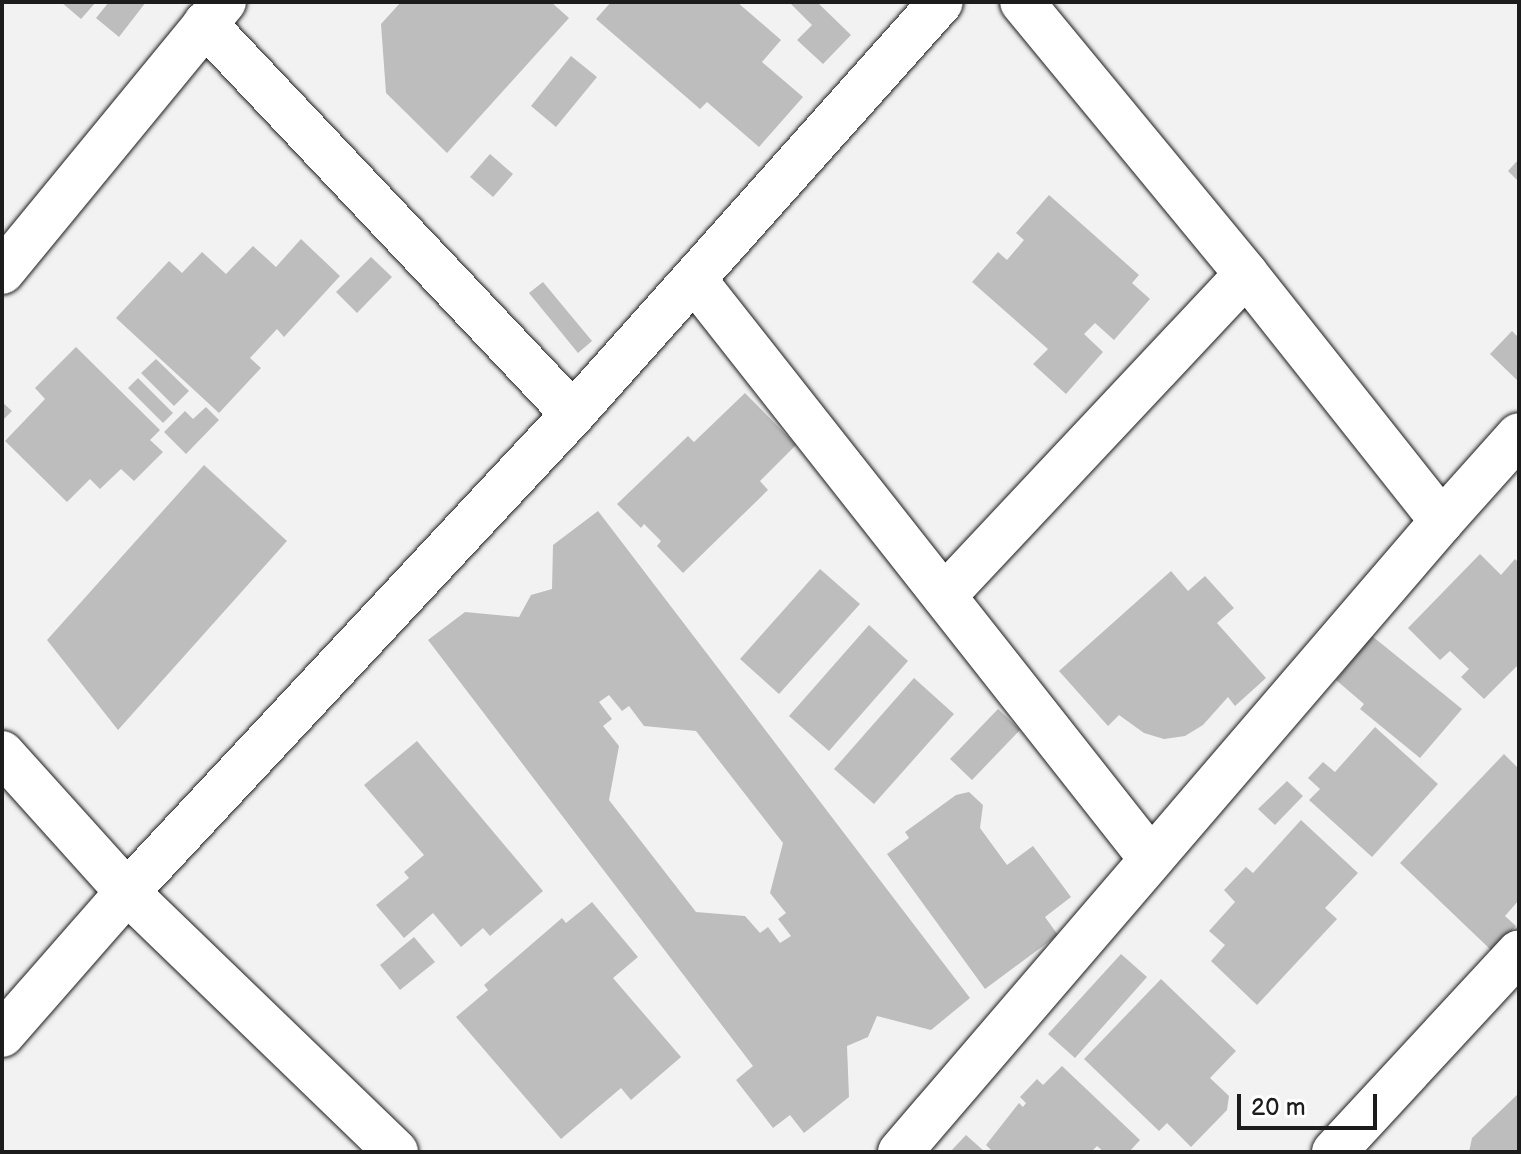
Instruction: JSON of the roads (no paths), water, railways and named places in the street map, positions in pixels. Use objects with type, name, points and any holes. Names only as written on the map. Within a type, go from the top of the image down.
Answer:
[{"type":"street","points":[[2,1035],[127,892],[573,414],[941,2]]},
{"type":"street","points":[[1022,2],[1246,274],[1442,521]]},
{"type":"street","points":[[2,272],[215,13],[573,414]]},
{"type":"street","points":[[944,596],[1246,274]]},
{"type":"street","points":[[694,279],[1151,859]]},
{"type":"street","points":[[900,1152],[1519,435]]},
{"type":"street","points":[[2,753],[127,892],[396,1152]]},
{"type":"street","points":[[1334,1152],[1519,952]]}]
